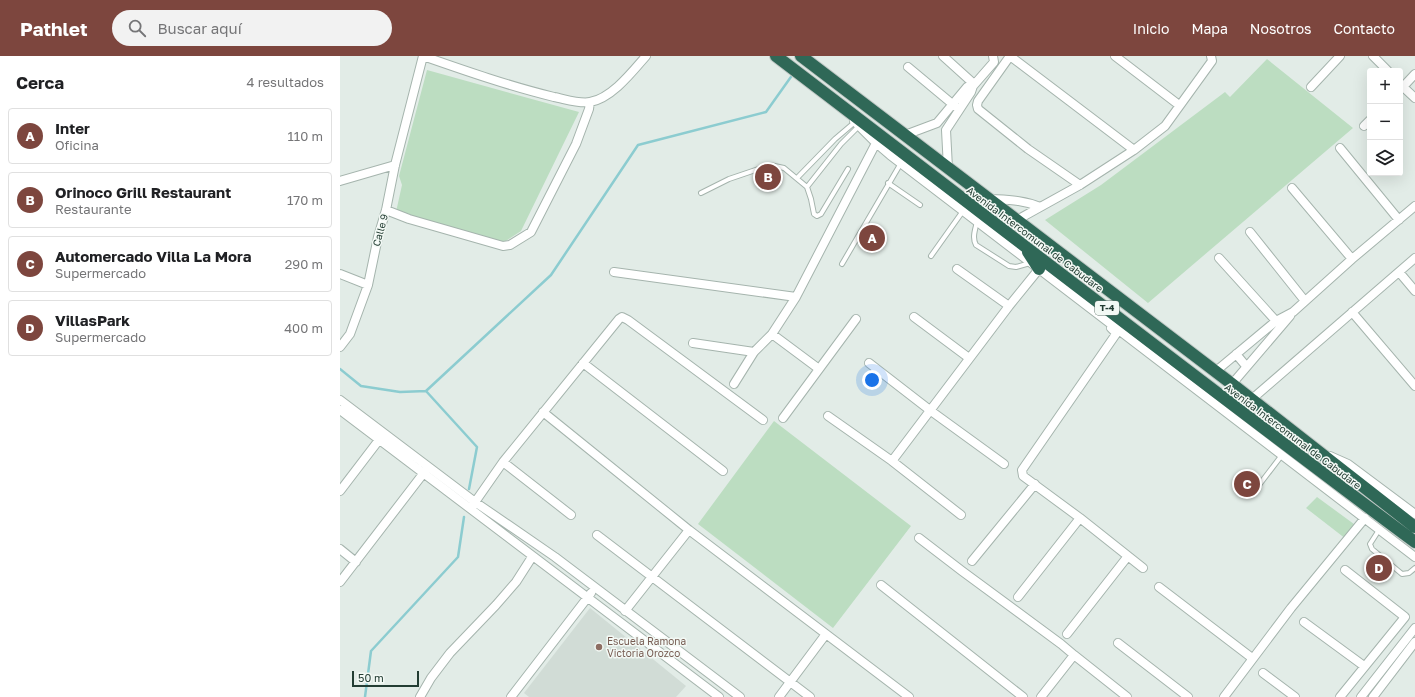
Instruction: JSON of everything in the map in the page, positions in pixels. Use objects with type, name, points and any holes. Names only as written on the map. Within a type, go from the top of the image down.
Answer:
[{"type":"highway","name":"Avenida Intercomunal de Cabudare","points":[[776,56],[1249,418],[1415,542]]},
{"type":"highway","name":"Avenida Intercomunal de Cabudare","points":[[805,59],[1216,371],[1415,527]]},
{"type":"highway","points":[[1023,245],[1035,268]]},
{"type":"street","points":[[423,56],[486,78],[547,95],[570,100],[590,102],[608,94],[620,84],[646,56]]},
{"type":"street","name":"Calle 9","points":[[340,347],[350,334],[368,285],[378,237],[386,210],[395,164],[423,56]]},
{"type":"street","points":[[942,56],[973,85]]},
{"type":"street","points":[[905,135],[937,123],[956,107],[971,92],[973,85],[994,62],[993,56]]},
{"type":"street","points":[[1080,185],[1028,149],[978,109],[978,101],[1010,56],[1134,150]]},
{"type":"street","points":[[1116,56],[1179,104]]},
{"type":"street","points":[[1017,220],[1080,185],[1134,150],[1165,126],[1179,104],[1212,61],[1213,59],[1211,56]]},
{"type":"street","points":[[1311,87],[1340,56]]},
{"type":"street","points":[[1373,56],[1385,68]]},
{"type":"street","points":[[908,67],[956,107]]},
{"type":"street","points":[[1403,85],[1415,74]]},
{"type":"street","points":[[1403,89],[1415,98]]},
{"type":"street","points":[[834,101],[876,143],[977,221],[1116,332],[1022,470],[1023,476],[1080,518],[1143,568]]},
{"type":"street","points":[[386,210],[409,219],[503,246],[510,245],[531,232],[576,144],[589,109],[590,102]]},
{"type":"street","points":[[948,168],[946,130],[956,107]]},
{"type":"street","points":[[937,123],[946,130]]},
{"type":"street","points":[[734,384],[754,352],[772,334],[796,297],[876,143]]},
{"type":"street","points":[[1340,148],[1399,220]]},
{"type":"street","points":[[340,181],[395,164]]},
{"type":"street","points":[[1292,188],[1352,259]]},
{"type":"street","points":[[990,199],[1030,202],[1040,207]]},
{"type":"street","points":[[1232,384],[1293,312],[1352,259],[1415,206]]},
{"type":"street","points":[[1250,232],[1305,301]]},
{"type":"street","points":[[1219,258],[1276,322]]},
{"type":"street","points":[[1252,399],[1415,258]]},
{"type":"street","points":[[892,462],[1009,306],[1035,268]]},
{"type":"street","points":[[1035,268],[1415,557]]},
{"type":"street","points":[[957,269],[1009,306]]},
{"type":"street","points":[[614,272],[796,297]]},
{"type":"street","points":[[1399,272],[1415,291]]},
{"type":"street","points":[[340,274],[368,285]]},
{"type":"street","points":[[1216,371],[1276,322],[1293,312]]},
{"type":"street","points":[[1352,312],[1415,386]]},
{"type":"street","points":[[914,317],[969,358]]},
{"type":"street","points":[[470,509],[503,462],[619,319],[625,318],[763,420]]},
{"type":"street","points":[[783,418],[856,319]]},
{"type":"street","points":[[772,334],[819,369]]},
{"type":"street","points":[[693,343],[754,352]]},
{"type":"street","points":[[1236,354],[1246,366]]},
{"type":"street","points":[[583,363],[723,471]]},
{"type":"street","points":[[869,363],[1004,464]]},
{"type":"street","points":[[340,400],[382,437]]},
{"type":"street","points":[[340,410],[382,437],[426,470],[555,558],[740,697]]},
{"type":"street","points":[[543,412],[689,530],[909,697]]},
{"type":"street","points":[[828,416],[892,462],[961,515]]},
{"type":"street","points":[[340,491],[382,437]]},
{"type":"street","points":[[1320,452],[1348,464],[1415,514]]},
{"type":"street","points":[[503,462],[571,515]]},
{"type":"street","points":[[426,470],[470,509],[719,697]]},
{"type":"street","points":[[340,582],[426,470]]},
{"type":"street","points":[[972,561],[1035,484]]},
{"type":"street","points":[[1018,597],[1080,518]]},
{"type":"street","points":[[1224,697],[1291,608],[1365,518]]},
{"type":"street","points":[[625,611],[689,530]]},
{"type":"street","points":[[597,535],[810,697]]},
{"type":"street","points":[[919,538],[962,572],[1061,644],[1127,697]]},
{"type":"street","points":[[340,549],[356,562]]},
{"type":"street","points":[[1067,634],[1128,556]]},
{"type":"street","points":[[420,697],[431,678],[450,653],[516,582],[532,557]]},
{"type":"street","points":[[1340,697],[1405,617],[1345,570]]},
{"type":"street","points":[[881,585],[1023,697]]},
{"type":"street","points":[[1159,587],[1252,658]]},
{"type":"street","points":[[511,697],[595,589]]},
{"type":"street","points":[[1304,622],[1364,666]]},
{"type":"street","points":[[1361,697],[1415,628]]},
{"type":"street","points":[[779,697],[826,634]]},
{"type":"street","points":[[1373,697],[1415,642]]},
{"type":"street","points":[[1118,643],[1188,697]]},
{"type":"street","points":[[1041,697],[1074,655]]},
{"type":"street","points":[[1263,674],[1295,697]]},
{"type":"lane","points":[[797,178],[835,139],[857,124]]},
{"type":"lane","points":[[806,187],[857,124]]},
{"type":"lane","points":[[842,264],[901,163]]},
{"type":"lane","points":[[701,193],[729,178],[770,165],[784,168],[806,187],[811,199],[814,214],[816,216],[820,215],[848,169]]},
{"type":"lane","points":[[888,183],[920,205]]},
{"type":"lane","points":[[931,256],[963,211]]},
{"type":"lane","points":[[977,221],[974,236],[976,245],[1009,266],[1035,268]]},
{"type":"lane","points":[[1256,489],[1282,455]]},
{"type":"lane","points":[[1380,530],[1370,544],[1372,549],[1402,574],[1409,573],[1415,568]]},
{"type":"shaded area","name":"Escuela Ramona Victoria Orozco","points":[[590,608],[686,686],[676,697],[529,697],[524,693]]},
{"type":"green space","points":[[1267,59],[1353,128],[1148,303],[1045,220],[1101,185],[1225,92],[1230,97]]},
{"type":"green space","points":[[427,70],[579,112],[521,231],[501,244],[396,212],[402,185],[399,176]]},
{"type":"green space","points":[[774,421],[911,526],[833,628],[698,524]]},
{"type":"green space","points":[[1317,497],[1358,527],[1346,539],[1306,508]]},
{"type":"waterway","points":[[469,489],[477,447],[426,391],[551,275],[638,145],[766,112],[793,74]]},
{"type":"waterway","points":[[340,369],[361,386],[400,392],[426,391]]},
{"type":"waterway","points":[[365,697],[371,651],[458,557],[464,517]]},
{"type":"place","name":"Orinoco Grill Restaurant","points":[[768,177]]},
{"type":"place","name":"Inter","points":[[872,238]]},
{"type":"place","name":"Automercado Villa La Mora","points":[[1247,484]]},
{"type":"place","name":"VillasPark","points":[[1379,568]]},
{"type":"place","name":"Escuela Ramona Victoria Orozco","points":[[599,647]]}]
